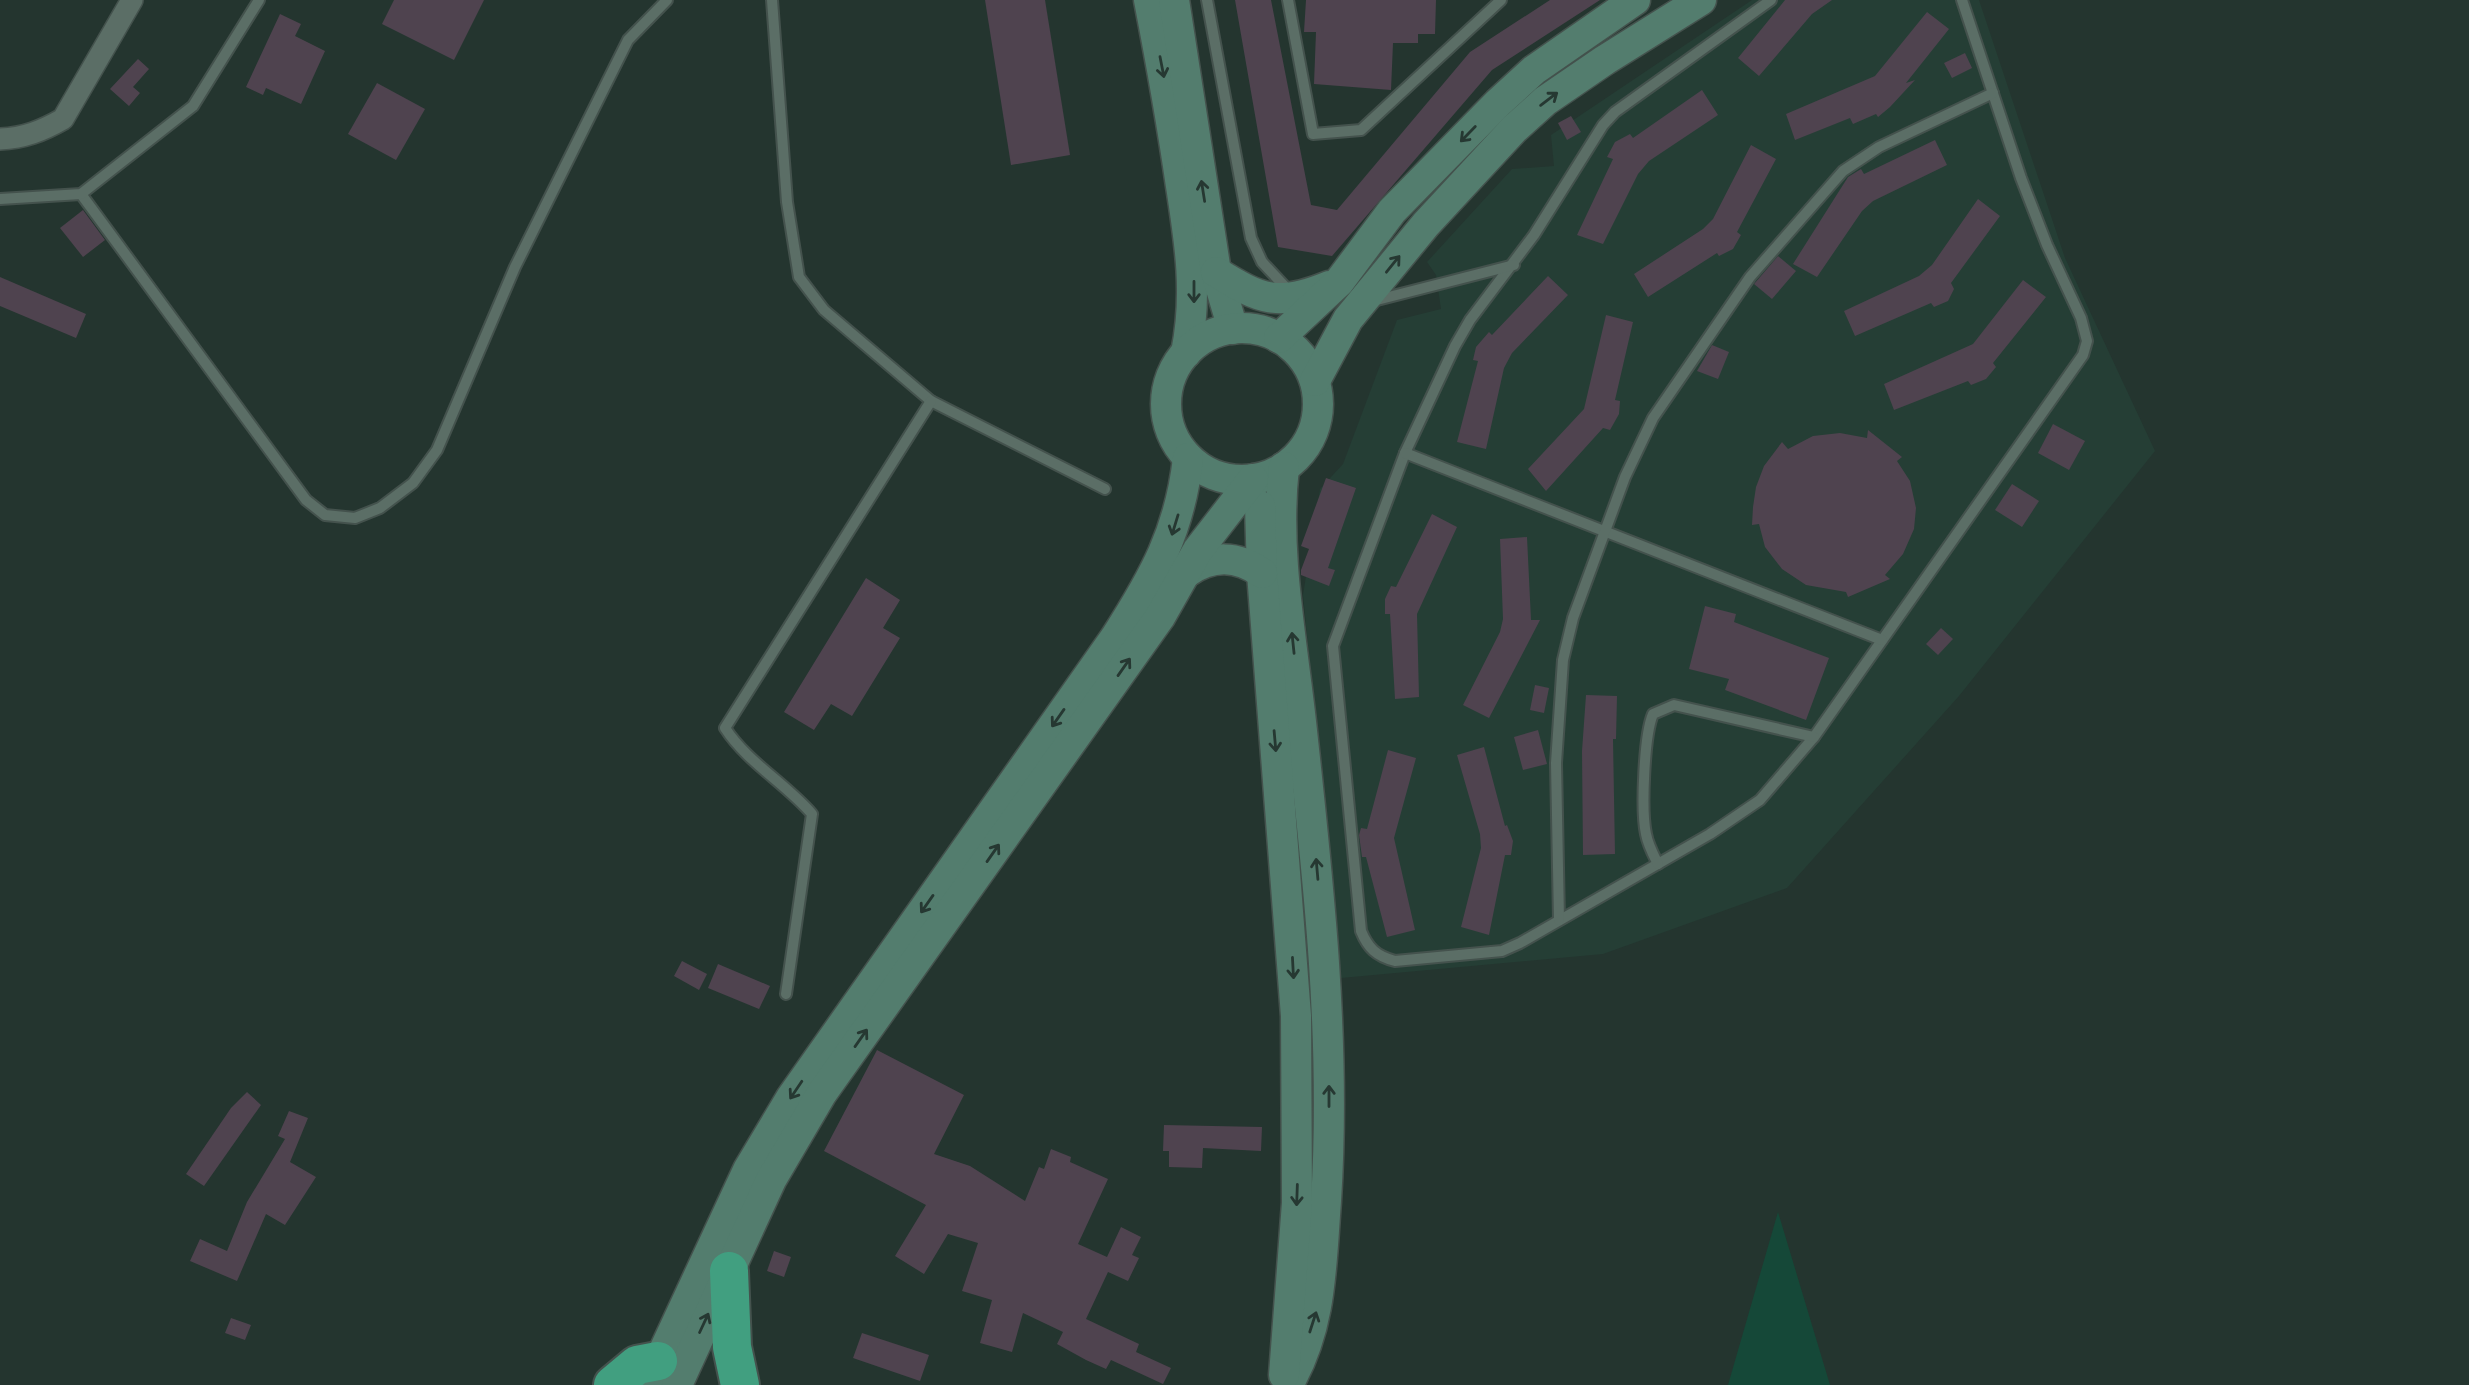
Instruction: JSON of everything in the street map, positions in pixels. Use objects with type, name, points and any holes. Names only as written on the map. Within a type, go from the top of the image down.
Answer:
[{"type":"highway","points":[[729,1271],[732,1347],[740,1385]]},
{"type":"highway","points":[[613,1385],[637,1366],[666,1375]]},
{"type":"main road","points":[[1149,0],[1170,109],[1194,273],[1194,317],[1186,352]]},
{"type":"main road","points":[[1174,0],[1216,272],[1233,329]]},
{"type":"main road","points":[[1279,338],[1339,282],[1392,211],[1498,103],[1534,70],[1635,0]]},
{"type":"main road","points":[[1315,381],[1348,319],[1426,224],[1514,129],[1545,101],[1701,0]]},
{"type":"main road","points":[[1216,272],[1258,296],[1287,300],[1339,282]]},
{"type":"main road","points":[[666,1375],[729,1271],[771,1180],[822,1093],[1160,617],[1210,534],[1266,475],[1302,450],[1314,429],[1318,397],[1315,381],[1301,356],[1279,338],[1256,330],[1233,329],[1208,337],[1186,352],[1176,366],[1166,397],[1171,430],[1188,458],[1212,473],[1225,478],[1266,475]]},
{"type":"main road","points":[[666,1375],[748,1170],[791,1097],[1115,638],[1152,580],[1180,509],[1188,458]]},
{"type":"main road","points":[[1266,475],[1262,573],[1297,1041],[1297,1203],[1286,1385]]},
{"type":"main road","points":[[1266,475],[1281,525],[1316,862],[1329,1068],[1329,1145],[1319,1305],[1304,1352],[1286,1385]]},
{"type":"main road","points":[[1186,572],[1211,560],[1224,559],[1251,565],[1262,573]]},
{"type":"street","points":[[0,139],[21,138],[44,130],[63,119],[132,0]]},
{"type":"lane","points":[[0,199],[81,194],[193,106],[260,0]]},
{"type":"lane","points":[[81,194],[306,500],[325,515],[355,518],[380,508],[413,483],[437,450],[514,267],[628,40],[667,0]]},
{"type":"lane","points":[[772,0],[787,202],[799,277],[824,310],[931,401],[1105,489]]},
{"type":"lane","points":[[1207,0],[1251,238],[1270,273],[1296,298]]},
{"type":"lane","points":[[1288,0],[1313,134],[1361,130],[1501,0]]},
{"type":"lane","points":[[1771,0],[1615,112],[1514,265],[1470,320],[1405,453],[1333,646],[1361,931],[1375,954],[1395,961],[1502,951],[1658,864],[1760,800],[1814,737],[2083,355],[2087,341],[2081,318],[2047,245],[2021,178],[1962,0]]},
{"type":"lane","points":[[1559,920],[1556,764],[1563,660],[1573,618],[1625,477],[1653,418],[1750,277],[1843,171],[1879,147],[1993,93]]},
{"type":"lane","points":[[1360,304],[1514,265]]},
{"type":"lane","points":[[786,994],[812,814],[795,795],[737,747],[725,728],[931,401]]},
{"type":"lane","points":[[1405,453],[1882,640]]},
{"type":"lane","points":[[1658,864],[1649,847],[1644,822],[1648,737],[1653,714],[1674,705],[1814,737]]},
{"type":"shaded area","points":[[1752,0],[1979,0],[2065,258],[2155,451],[1959,696],[1787,888],[1603,954],[1341,978],[1303,595],[1320,489],[1343,464],[1397,320],[1441,309],[1436,275],[1427,262],[1512,169],[1554,166],[1551,135]]},
{"type":"green space","points":[[1778,1212],[1830,1385],[1728,1385]]},
{"type":"building","points":[[394,0],[484,0],[454,60],[382,24]]},
{"type":"building","points":[[985,0],[1045,0],[1070,155],[1011,165]]},
{"type":"building","points":[[1235,0],[1271,0],[1311,205],[1337,210],[1470,52],[1550,0],[1600,0],[1492,70],[1332,256],[1278,247]]},
{"type":"building","points":[[1306,0],[1436,0],[1435,34],[1418,34],[1418,43],[1393,43],[1391,90],[1314,84],[1316,32],[1304,32]]},
{"type":"building","points":[[1785,0],[1832,0],[1812,14],[1759,76],[1738,58]]},
{"type":"building","points":[[1927,12],[1949,29],[1906,83],[1915,80],[1890,107],[1878,117],[1876,114],[1853,124],[1850,118],[1795,140],[1786,114],[1875,76]]},
{"type":"building","points":[[280,14],[301,24],[295,36],[325,51],[301,104],[266,88],[263,95],[246,87]]},
{"type":"building","points":[[1965,53],[1972,68],[1952,78],[1944,63]]},
{"type":"building","points":[[138,59],[149,69],[133,87],[140,93],[129,106],[110,89]]},
{"type":"building","points":[[377,83],[425,109],[396,160],[348,134]]},
{"type":"building","points":[[1702,90],[1718,115],[1649,161],[1638,174],[1603,244],[1577,235],[1613,159],[1607,157],[1615,142],[1630,134],[1633,138]]},
{"type":"building","points":[[1571,116],[1581,132],[1567,140],[1558,123]]},
{"type":"building","points":[[1935,140],[1947,165],[1873,201],[1862,211],[1817,277],[1793,264],[1848,177],[1861,169],[1864,174]]},
{"type":"building","points":[[1751,145],[1776,159],[1737,232],[1741,235],[1733,249],[1719,256],[1717,253],[1648,297],[1634,274],[1703,229],[1713,219]]},
{"type":"building","points":[[1978,199],[2000,216],[1951,283],[1954,289],[1948,301],[1934,307],[1931,303],[1855,336],[1844,311],[1919,276],[1932,265]]},
{"type":"building","points":[[83,210],[105,240],[83,257],[60,228]]},
{"type":"building","points":[[1778,256],[1796,271],[1772,299],[1754,284]]},
{"type":"building","points":[[1548,276],[1568,295],[1512,353],[1504,368],[1486,449],[1457,442],[1478,361],[1473,360],[1476,347],[1489,332],[1492,335]]},
{"type":"building","points":[[0,277],[86,314],[76,338],[0,306]]},
{"type":"building","points":[[2023,280],[2046,297],[1993,363],[1996,367],[1986,379],[1971,385],[1968,381],[1894,410],[1884,384],[1973,344]]},
{"type":"building","points":[[1606,315],[1633,322],[1615,400],[1620,401],[1619,414],[1610,430],[1603,428],[1546,491],[1528,469],[1584,409]]},
{"type":"building","points":[[1712,345],[1729,352],[1718,379],[1697,371]]},
{"type":"building","points":[[2053,424],[2085,441],[2069,470],[2038,453]]},
{"type":"building","points":[[1868,430],[1902,457],[1897,461],[1910,481],[1916,508],[1914,529],[1903,554],[1885,575],[1890,579],[1848,597],[1846,592],[1806,585],[1782,569],[1765,547],[1759,524],[1752,525],[1753,507],[1756,487],[1764,466],[1782,442],[1788,449],[1813,436],[1840,433],[1867,438]]},
{"type":"building","points":[[1326,478],[1356,488],[1328,568],[1335,570],[1329,586],[1301,575],[1309,549],[1301,546]]},
{"type":"building","points":[[2012,484],[2039,501],[2022,527],[1995,510]]},
{"type":"building","points":[[1432,514],[1457,527],[1417,614],[1419,697],[1395,699],[1390,614],[1385,614],[1385,599],[1391,586],[1396,587]]},
{"type":"building","points":[[1527,537],[1531,620],[1540,620],[1489,718],[1463,705],[1500,632],[1503,619],[1500,539]]},
{"type":"building","points":[[866,578],[900,600],[883,628],[900,638],[852,716],[831,704],[814,730],[784,712]]},
{"type":"building","points":[[1705,606],[1736,614],[1734,622],[1829,658],[1806,720],[1725,690],[1729,679],[1689,669]]},
{"type":"building","points":[[1941,628],[1953,639],[1938,655],[1926,644]]},
{"type":"building","points":[[1535,685],[1549,688],[1544,713],[1530,710]]},
{"type":"building","points":[[1586,695],[1617,696],[1616,739],[1613,739],[1615,854],[1583,855],[1582,751]]},
{"type":"building","points":[[1538,730],[1547,764],[1523,770],[1514,737]]},
{"type":"building","points":[[1484,747],[1505,826],[1507,825],[1513,841],[1511,855],[1505,855],[1489,935],[1461,927],[1481,848],[1480,834],[1457,755]]},
{"type":"building","points":[[1388,750],[1416,758],[1394,838],[1415,930],[1387,937],[1366,857],[1362,857],[1359,835],[1361,828],[1367,829]]},
{"type":"building","points":[[682,961],[707,974],[699,990],[674,976]]},
{"type":"building","points":[[718,964],[770,986],[759,1009],[708,988]]},
{"type":"building","points":[[877,1050],[964,1095],[934,1154],[970,1166],[1025,1201],[1039,1167],[1044,1169],[1051,1149],[1071,1157],[1070,1162],[1108,1179],[1078,1244],[1107,1257],[1121,1227],[1141,1237],[1132,1255],[1139,1258],[1128,1281],[1108,1272],[1086,1319],[1139,1344],[1136,1352],[1171,1368],[1163,1384],[1111,1360],[1106,1369],[1086,1360],[1057,1344],[1063,1332],[1023,1313],[1012,1352],[980,1343],[992,1300],[962,1291],[978,1243],[948,1234],[924,1274],[895,1256],[926,1205],[824,1151]]},
{"type":"building","points":[[247,1092],[261,1105],[204,1186],[186,1174],[231,1108]]},
{"type":"building","points":[[289,1111],[308,1118],[290,1162],[316,1177],[285,1225],[266,1214],[237,1281],[190,1261],[200,1239],[227,1251],[247,1202],[285,1139],[278,1136]]},
{"type":"building","points":[[1164,1125],[1262,1127],[1261,1151],[1203,1148],[1202,1168],[1169,1167],[1169,1151],[1163,1151]]},
{"type":"building","points":[[774,1251],[791,1257],[784,1277],[767,1271]]},
{"type":"building","points":[[231,1318],[251,1325],[245,1340],[225,1333]]},
{"type":"building","points":[[862,1333],[929,1355],[920,1381],[853,1358]]}]
